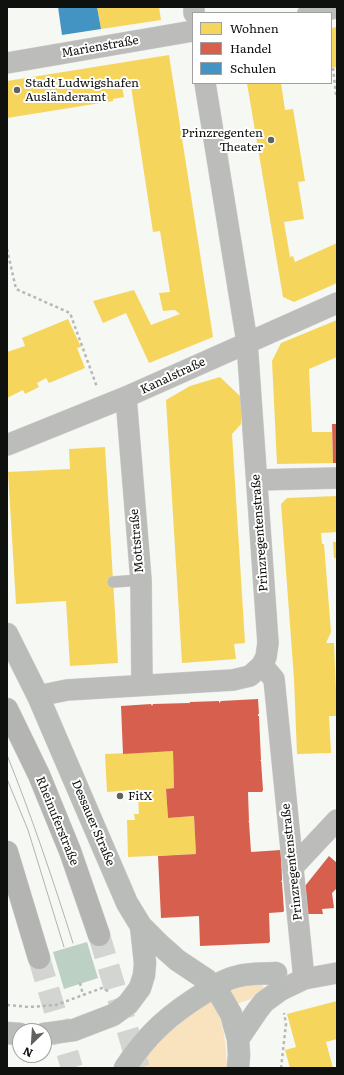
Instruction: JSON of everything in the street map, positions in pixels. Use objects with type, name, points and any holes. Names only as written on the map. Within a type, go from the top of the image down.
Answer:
[{"type":"main road","name":"Dessauer Straße","points":[[7,634],[38,696],[127,903],[141,926],[177,960],[213,986],[231,1014],[238,1039],[238,1068]]},
{"type":"main road","name":"Rheinuferstraße","points":[[7,709],[39,775],[68,844],[99,935]]},
{"type":"main road","points":[[7,852],[39,958]]},
{"type":"main road","points":[[52,1033],[74,1030],[113,1015],[128,1004],[140,988],[144,975],[145,962],[141,926]]},
{"type":"main road","points":[[125,1068],[146,1039],[165,1020],[213,986],[238,976],[277,982],[238,1039]]},
{"type":"street","points":[[314,12],[337,8]]},
{"type":"street","name":"Marienstraße","points":[[7,63],[192,31]]},
{"type":"street","name":"Prinzregentenstraße","points":[[205,84],[247,342],[268,643],[266,657],[262,665],[274,679],[304,979]]},
{"type":"street","name":"Kanalstraße","points":[[7,445],[126,397],[337,303]]},
{"type":"street","name":"Mottstraße","points":[[126,397],[141,580],[142,685]]},
{"type":"street","points":[[257,480],[337,478]]},
{"type":"street","points":[[38,696],[67,690],[233,680],[250,676],[262,665]]},
{"type":"street","points":[[292,867],[337,820]]},
{"type":"street","points":[[277,982],[337,973]]},
{"type":"lane","points":[[113,582],[141,580]]},
{"type":"path","points":[[333,68],[337,95]]},
{"type":"path","points":[[7,249],[16,289],[70,313],[104,406]]},
{"type":"path","points":[[80,984],[83,995]]},
{"type":"shaded area","points":[[262,984],[264,988],[251,999],[237,1004],[230,989],[245,986]]},
{"type":"shaded area","points":[[210,1000],[219,1015],[224,1032],[227,1068],[133,1068],[150,1045]]},
{"type":"building: Wohnen","points":[[97,7],[159,7],[161,20],[101,29]]},
{"type":"building: Wohnen","points":[[337,27],[337,67],[332,68],[332,28]]},
{"type":"building: Wohnen","points":[[169,55],[213,337],[149,363],[126,313],[103,323],[93,301],[134,290],[151,325],[180,314],[175,310],[163,311],[159,293],[170,292],[160,231],[153,232],[131,86],[122,87],[124,97],[113,99],[113,101],[7,118],[7,81]]},
{"type":"building: Wohnen","points":[[247,84],[281,84],[285,110],[293,109],[305,181],[298,182],[304,219],[284,222],[290,257],[293,256],[295,262],[337,243],[337,283],[294,302],[283,297]]},
{"type":"building: Wohnen","points":[[68,319],[81,347],[77,348],[85,368],[49,383],[46,378],[37,383],[39,387],[25,394],[23,390],[7,398],[7,352],[25,346],[22,338]]},
{"type":"building: Wohnen","points":[[337,320],[337,357],[309,369],[312,432],[332,432],[333,463],[277,464],[272,361],[281,343]]},
{"type":"building: Wohnen","points":[[220,377],[241,397],[241,424],[232,434],[245,643],[234,644],[236,659],[182,663],[166,400],[190,386]]},
{"type":"building: Wohnen","points":[[105,447],[118,663],[70,666],[66,601],[16,604],[8,472],[70,469],[69,449]]},
{"type":"building: Wohnen","points":[[337,496],[337,532],[321,533],[322,544],[324,544],[331,632],[326,643],[334,643],[337,716],[329,716],[331,753],[297,754],[294,679],[281,504],[287,498]]},
{"type":"building: Wohnen","points":[[333,542],[337,542],[337,558],[334,558]]},
{"type":"building: Wohnen","points":[[173,751],[174,788],[166,789],[168,818],[194,816],[196,854],[128,857],[127,820],[135,820],[134,814],[139,814],[138,796],[134,796],[133,790],[107,792],[105,754]]},
{"type":"building: Wohnen","points":[[337,1001],[337,1039],[326,1042],[333,1068],[290,1068],[285,1050],[296,1047],[287,1014]]},
{"type":"building: Handel","points":[[332,424],[337,424],[337,463],[333,463]]},
{"type":"building: Handel","points":[[258,699],[260,760],[263,790],[262,792],[248,792],[248,821],[251,852],[281,850],[281,882],[284,911],[269,913],[269,943],[200,946],[199,916],[161,918],[158,856],[196,854],[194,816],[168,818],[166,789],[174,788],[173,751],[123,754],[121,706],[151,704],[152,706],[153,704],[189,704],[190,702],[219,701],[219,703],[221,701]]},
{"type":"building: Handel","points":[[329,856],[337,863],[337,888],[332,893],[334,908],[322,909],[323,914],[305,914],[301,891]]},
{"type":"building: Schulen","points":[[58,7],[97,7],[101,29],[62,35]]},
{"type":"building: Sonstige","points":[[87,942],[98,978],[64,989],[53,952]]},
{"type":"tunnel","points":[[99,935],[139,1068]]},
{"type":"tunnel","points":[[39,958],[72,1068]]},
{"type":"tram line","points":[[7,755],[42,849],[73,943]]},
{"type":"tram line","points":[[7,779],[28,830],[64,947]]},
{"type":"place","name":"Stadt Ludwigshafen Ausländeramt","points":[[17,90]]},
{"type":"place","name":"Prinzregenten Theater","points":[[271,140]]},
{"type":"place","name":"FitX","points":[[120,796]]}]
